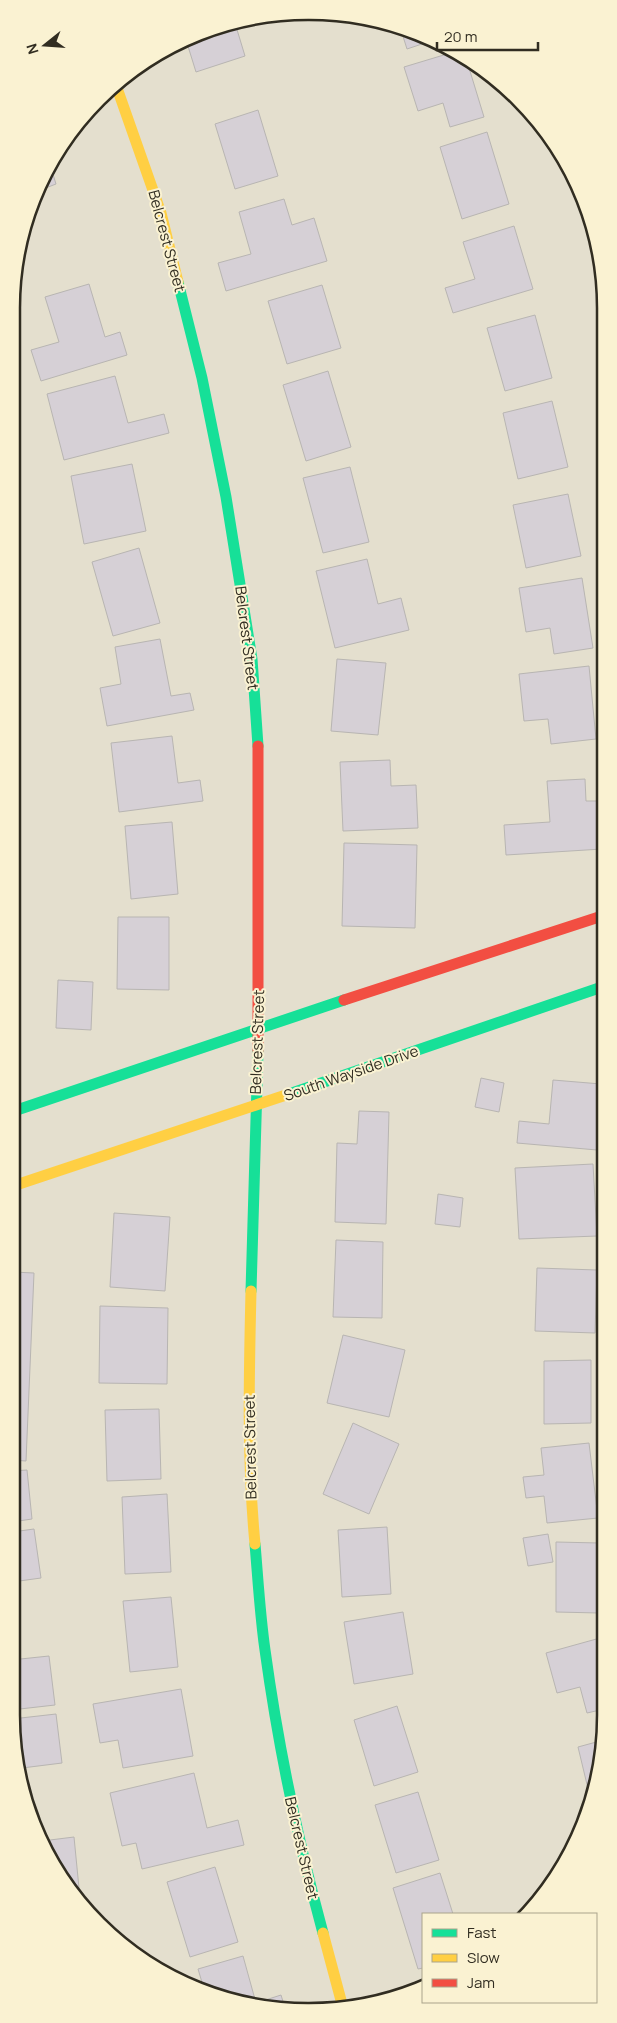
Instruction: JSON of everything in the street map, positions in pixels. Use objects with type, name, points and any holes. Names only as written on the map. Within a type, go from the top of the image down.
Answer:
[{"type":"street","name":"Belcrest Street","points":[[118,92],[161,212],[202,378],[226,497],[252,658],[259,762],[259,1028],[255,1106],[249,1384],[254,1532],[265,1650],[286,1774],[307,1875],[341,2001]]},
{"type":"street","points":[[20,1109],[259,1028],[597,918]]},
{"type":"street","name":"South Wayside Drive","points":[[20,1184],[255,1106],[597,989]]},
{"type":"building","points":[[237,29],[245,56],[196,72],[188,47],[216,35]]},
{"type":"building","points":[[403,36],[423,44],[407,49]]},
{"type":"building","points":[[445,55],[469,69],[484,117],[450,127],[443,103],[418,111],[404,67]]},
{"type":"building","points":[[258,110],[278,176],[235,189],[215,124]]},
{"type":"building","points":[[487,132],[509,204],[462,219],[440,147]]},
{"type":"building","points":[[53,175],[56,184],[47,187]]},
{"type":"building","points":[[284,199],[292,225],[314,218],[327,261],[226,291],[218,263],[251,254],[239,212]]},
{"type":"building","points":[[514,226],[533,289],[453,313],[445,288],[475,279],[463,242]]},
{"type":"building","points":[[89,284],[105,337],[120,332],[127,355],[41,381],[31,350],[59,342],[45,297]]},
{"type":"building","points":[[322,285],[341,348],[287,364],[268,301]]},
{"type":"building","points":[[535,315],[552,378],[505,391],[487,328]]},
{"type":"building","points":[[328,371],[351,447],[306,461],[283,385]]},
{"type":"building","points":[[115,376],[128,423],[164,414],[169,433],[64,460],[47,394]]},
{"type":"building","points":[[552,401],[568,467],[518,479],[503,413]]},
{"type":"building","points":[[132,464],[146,531],[84,544],[71,476]]},
{"type":"building","points":[[350,467],[369,542],[323,553],[303,478]]},
{"type":"building","points":[[568,494],[581,556],[526,568],[513,505]]},
{"type":"building","points":[[139,548],[160,623],[113,636],[92,562]]},
{"type":"building","points":[[367,559],[378,604],[401,598],[409,630],[335,648],[316,571]]},
{"type":"building","points":[[582,578],[593,648],[554,654],[550,628],[526,632],[519,588]]},
{"type":"building","points":[[160,639],[171,696],[190,693],[194,710],[107,726],[100,688],[121,684],[115,647]]},
{"type":"building","points":[[337,659],[386,663],[378,735],[331,731]]},
{"type":"building","points":[[589,666],[596,739],[551,744],[548,719],[524,721],[519,674]]},
{"type":"building","points":[[172,736],[178,783],[200,780],[203,801],[119,812],[111,743]]},
{"type":"building","points":[[390,760],[391,786],[416,785],[418,828],[343,831],[340,762]]},
{"type":"building","points":[[585,779],[586,801],[597,801],[597,849],[506,855],[504,825],[550,822],[547,781]]},
{"type":"building","points":[[172,822],[178,894],[131,899],[125,826]]},
{"type":"building","points":[[344,843],[417,845],[415,928],[342,926]]},
{"type":"building","points":[[118,917],[169,917],[169,990],[117,989]]},
{"type":"building","points":[[58,980],[93,982],[91,1030],[56,1028]]},
{"type":"building","points":[[481,1078],[504,1083],[499,1112],[475,1107]]},
{"type":"building","points":[[553,1080],[597,1084],[597,1150],[517,1143],[519,1121],[549,1124]]},
{"type":"building","points":[[359,1111],[389,1112],[386,1224],[335,1222],[337,1143],[357,1144]]},
{"type":"building","points":[[593,1164],[597,1236],[519,1239],[515,1168]]},
{"type":"building","points":[[438,1194],[463,1198],[460,1227],[435,1224]]},
{"type":"building","points":[[114,1213],[170,1217],[165,1291],[110,1287]]},
{"type":"building","points":[[336,1240],[383,1242],[382,1318],[333,1317]]},
{"type":"building","points":[[537,1268],[597,1270],[595,1333],[535,1331]]},
{"type":"building","points":[[20,1272],[34,1273],[26,1461],[20,1461]]},
{"type":"building","points":[[100,1306],[168,1308],[167,1384],[99,1383]]},
{"type":"building","points":[[343,1335],[405,1350],[389,1417],[327,1403]]},
{"type":"building","points":[[591,1360],[591,1423],[544,1424],[544,1361]]},
{"type":"building","points":[[159,1409],[161,1479],[107,1481],[105,1410]]},
{"type":"building","points":[[353,1423],[399,1444],[369,1514],[323,1494]]},
{"type":"building","points":[[589,1443],[597,1518],[547,1523],[544,1496],[526,1498],[523,1477],[544,1475],[541,1448]]},
{"type":"building","points":[[20,1470],[27,1470],[32,1519],[20,1521]]},
{"type":"building","points":[[167,1494],[171,1572],[125,1574],[122,1497]]},
{"type":"building","points":[[387,1527],[391,1594],[342,1597],[338,1530]]},
{"type":"building","points":[[34,1529],[41,1578],[20,1581],[20,1531]]},
{"type":"building","points":[[548,1534],[553,1562],[528,1566],[523,1538]]},
{"type":"building","points":[[556,1542],[597,1543],[597,1613],[556,1612]]},
{"type":"building","points":[[171,1597],[178,1667],[130,1672],[123,1601]]},
{"type":"building","points":[[403,1612],[413,1674],[354,1684],[344,1622]]},
{"type":"building","points":[[597,1639],[597,1711],[587,1713],[580,1687],[557,1693],[546,1653]]},
{"type":"building","points":[[49,1656],[55,1705],[20,1709],[20,1659]]},
{"type":"building","points":[[181,1689],[193,1756],[123,1768],[118,1740],[100,1743],[93,1704]]},
{"type":"building","points":[[397,1706],[418,1772],[374,1786],[354,1720]]},
{"type":"building","points":[[56,1714],[62,1763],[25,1768],[22,1752],[20,1718]]},
{"type":"building","points":[[596,1742],[588,1787],[578,1747]]},
{"type":"building","points":[[194,1773],[207,1828],[238,1820],[244,1845],[142,1869],[136,1843],[122,1846],[110,1793]]},
{"type":"building","points":[[418,1792],[439,1860],[396,1873],[375,1805]]},
{"type":"building","points":[[74,1837],[79,1888],[59,1859],[49,1840]]},
{"type":"building","points":[[215,1867],[238,1942],[190,1957],[167,1882]]},
{"type":"building","points":[[440,1873],[453,1913],[422,1913],[422,1968],[418,1969],[393,1888]]},
{"type":"building","points":[[243,1956],[254,1998],[202,1983],[198,1969]]},
{"type":"building","points":[[281,1995],[283,2002],[266,2000]]},
{"type":"traffic: fast","points":[[178,282],[202,378],[226,497],[252,659],[258,746]]},
{"type":"traffic: fast","points":[[289,1094],[597,989]]},
{"type":"traffic: fast","points":[[20,1109],[344,1000]]},
{"type":"traffic: fast","points":[[251,1291],[258,1051]]},
{"type":"traffic: fast","points":[[255,1544],[263,1637],[282,1757],[305,1863],[323,1933]]},
{"type":"traffic: slow","points":[[118,92],[161,213],[178,282]]},
{"type":"traffic: slow","points":[[20,1184],[289,1094]]},
{"type":"traffic: slow","points":[[251,1291],[249,1386],[252,1512],[255,1544]]},
{"type":"traffic: slow","points":[[323,1933],[341,2001]]},
{"type":"traffic: jam","points":[[258,746],[258,1051]]},
{"type":"traffic: jam","points":[[344,1000],[597,918]]}]
